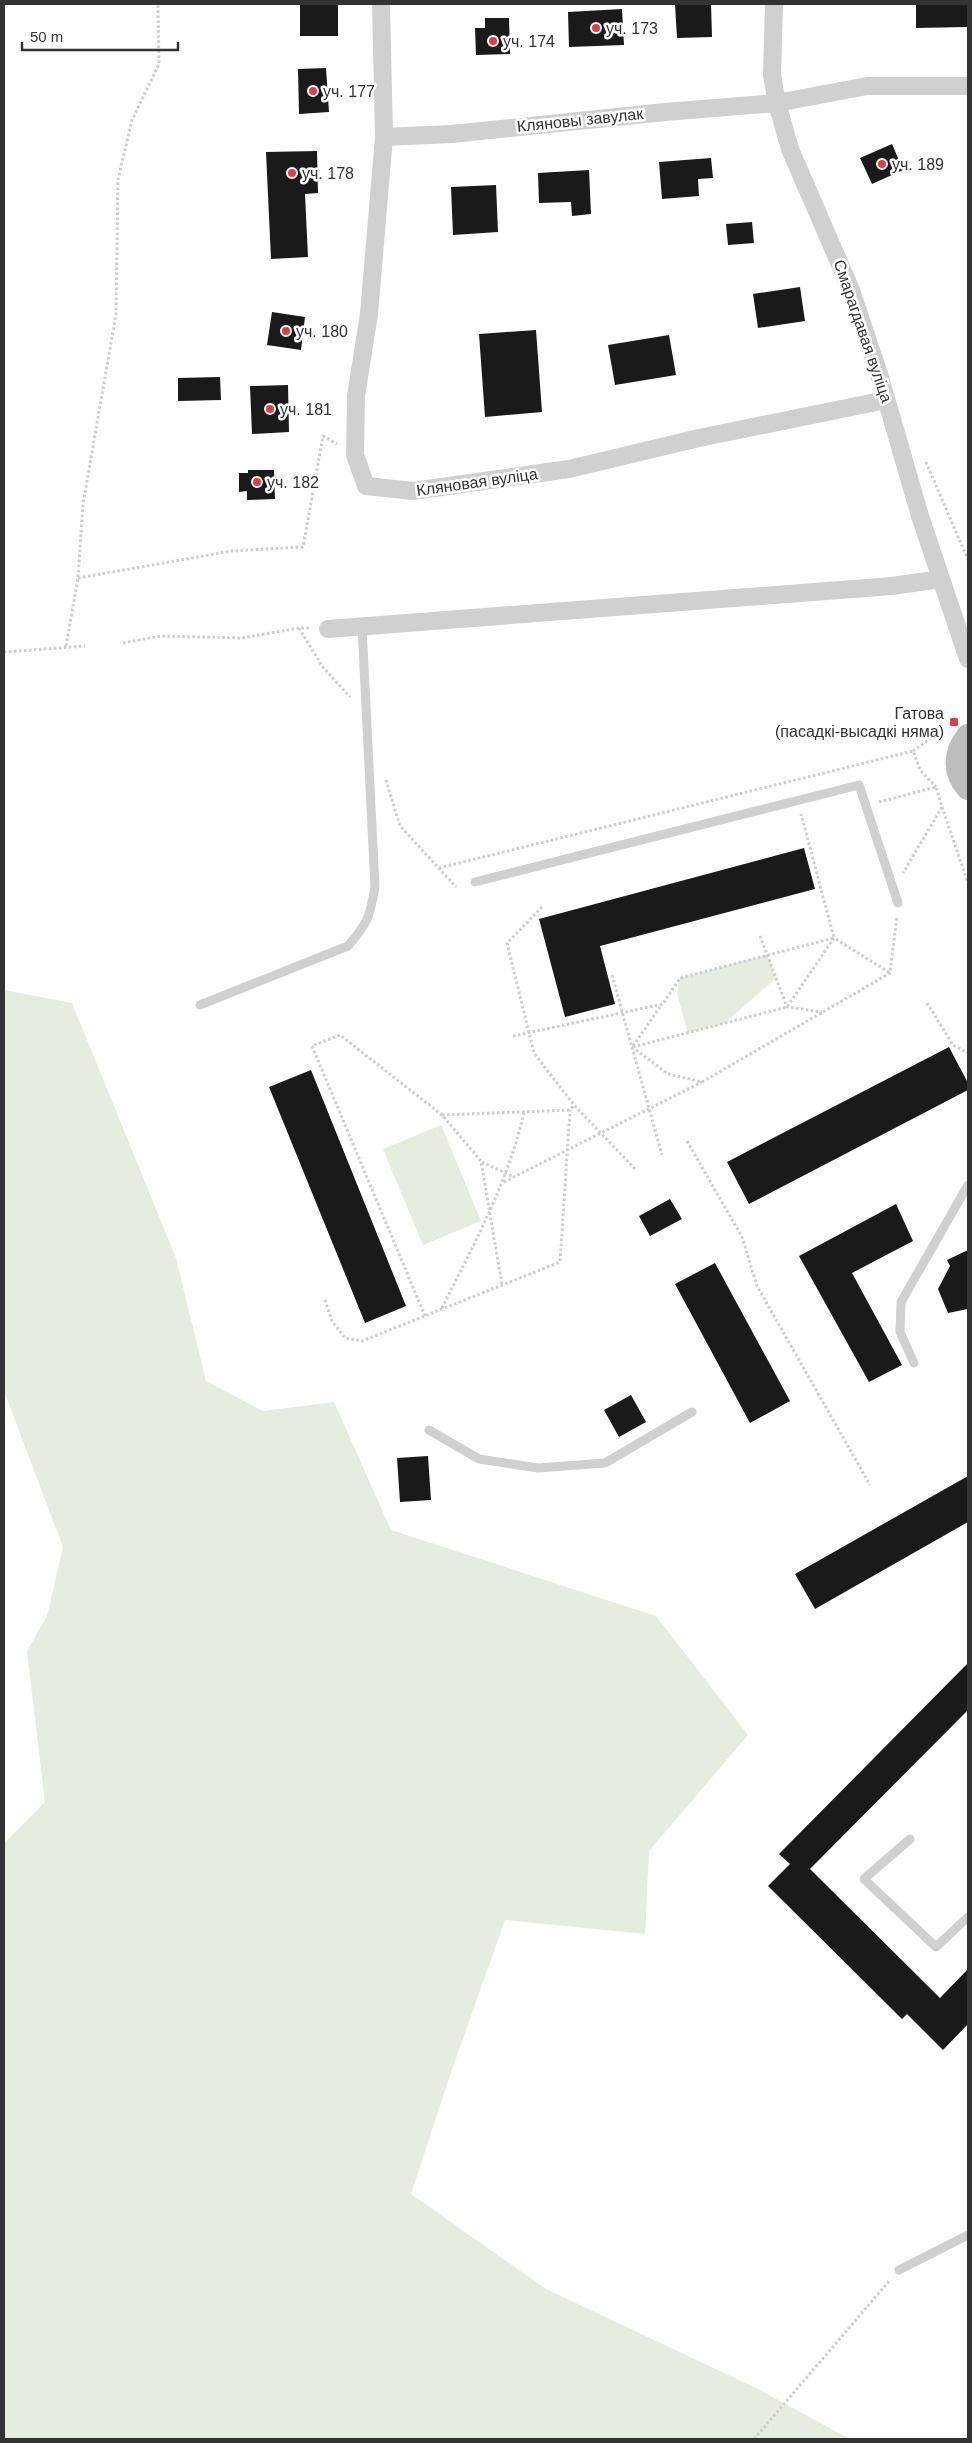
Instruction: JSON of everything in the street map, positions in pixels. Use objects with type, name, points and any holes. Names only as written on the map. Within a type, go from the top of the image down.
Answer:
[{"type":"street","name":"Кляновая вуліца","points":[[381,4],[384,137],[369,314],[356,396],[355,455],[366,486],[413,491],[569,469],[698,438],[886,400]]},
{"type":"street","name":"Смарагдавая вуліца","points":[[774,4],[772,75],[777,103],[790,149],[851,290],[941,580],[968,659]]},
{"type":"street","name":"Кляновы завулак","points":[[384,137],[452,134],[665,112],[777,103],[867,86],[968,86]]},
{"type":"street","points":[[328,629],[892,586],[941,580]]},
{"type":"street","points":[[968,736],[960,748],[957,764],[961,780],[968,788]]},
{"type":"lane","points":[[200,1005],[348,946],[362,930],[371,915],[375,887],[362,626]]},
{"type":"lane","points":[[475,882],[860,785],[898,903]]},
{"type":"lane","points":[[914,1363],[900,1332],[901,1302],[968,1185]]},
{"type":"lane","points":[[429,1430],[479,1459],[547,1467],[605,1463],[692,1412]]},
{"type":"lane","points":[[910,1839],[864,1879],[936,1947],[968,1917]]},
{"type":"lane","points":[[899,2270],[968,2235]]},
{"type":"path","points":[[66,646],[78,578],[83,504],[116,314],[118,179],[132,120],[159,64],[158,4]]},
{"type":"path","points":[[78,578],[232,550],[303,547],[323,436],[355,455]]},
{"type":"path","points":[[123,642],[161,636],[242,638],[299,628],[328,629]]},
{"type":"path","points":[[4,652],[85,646]]},
{"type":"path","points":[[439,868],[913,751],[920,770],[936,787],[968,883]]},
{"type":"path","points":[[866,805],[936,787]]},
{"type":"path","points":[[797,800],[834,938],[890,973]]},
{"type":"path","points":[[890,973],[902,874],[942,807]]},
{"type":"path","points":[[542,907],[507,943],[534,1054],[574,1105],[636,1170]]},
{"type":"path","points":[[760,936],[787,1007]]},
{"type":"path","points":[[632,1047],[680,978],[834,938]]},
{"type":"path","points":[[787,1007],[834,938]]},
{"type":"path","points":[[504,1182],[702,1082],[890,973]]},
{"type":"path","points":[[612,975],[662,1155]]},
{"type":"path","points":[[927,1003],[953,1045],[968,1053]]},
{"type":"path","points":[[513,1036],[663,1004]]},
{"type":"path","points":[[632,1047],[787,1007],[822,1012]]},
{"type":"path","points":[[425,1316],[312,1046],[340,1035],[442,1114],[481,1161],[514,1177]]},
{"type":"path","points":[[632,1047],[668,1074],[702,1082]]},
{"type":"path","points":[[325,1300],[332,1321],[345,1338],[362,1341],[560,1262],[570,1110],[574,1105]]},
{"type":"path","points":[[442,1114],[570,1110]]},
{"type":"path","points":[[442,1309],[504,1182],[516,1147],[524,1112]]},
{"type":"path","points":[[687,1141],[742,1237],[758,1286],[870,1485]]},
{"type":"path","points":[[481,1161],[502,1285]]},
{"type":"path","points":[[754,2439],[899,2270]]},
{"type":"shaded area","points":[[767,955],[776,978],[725,1023],[688,1033],[677,994],[680,978]]},
{"type":"shaded area","points":[[4,990],[72,1003],[176,1258],[206,1381],[263,1411],[334,1402],[391,1530],[656,1616],[748,1735],[649,1851],[645,1934],[505,1920],[450,2075],[411,2194],[546,2289],[756,2388],[850,2439],[4,2439],[4,1843],[45,1802],[27,1651],[47,1616],[63,1547],[4,1391]]},
{"type":"shaded area","points":[[441,1125],[481,1221],[423,1245],[383,1149]]},
{"type":"building","points":[[300,4],[338,4],[338,36],[300,36]]},
{"type":"building","points":[[675,4],[711,4],[712,37],[677,38]]},
{"type":"building","points":[[916,4],[968,4],[968,27],[916,28]]},
{"type":"building","name":"уч. 173","points":[[622,9],[624,45],[569,47],[568,12]]},
{"type":"building","name":"уч. 174","points":[[485,18],[509,18],[510,54],[476,55],[475,28],[485,28]]},
{"type":"building","name":"уч. 177","points":[[326,68],[329,112],[299,114],[298,69]]},
{"type":"building","name":"уч. 189","points":[[892,144],[903,170],[872,184],[860,158]]},
{"type":"building","points":[[317,151],[318,193],[305,194],[308,257],[271,259],[266,152]]},
{"type":"building","points":[[711,158],[713,178],[698,179],[699,196],[662,199],[659,162]]},
{"type":"building","points":[[589,170],[591,214],[572,216],[571,202],[539,203],[538,173]]},
{"type":"building","points":[[496,185],[498,232],[453,235],[451,187]]},
{"type":"building","points":[[752,222],[754,243],[728,245],[726,224]]},
{"type":"building","points":[[800,287],[805,321],[758,328],[753,294]]},
{"type":"building","name":"уч. 180","points":[[272,312],[305,317],[301,350],[267,345]]},
{"type":"building","points":[[536,330],[542,412],[485,417],[479,334]]},
{"type":"building","points":[[669,335],[676,375],[615,385],[608,345]]},
{"type":"building","points":[[220,377],[221,400],[178,401],[178,378]]},
{"type":"building","name":"уч. 181","points":[[288,385],[289,432],[252,434],[250,386]]},
{"type":"building","name":"уч. 182","points":[[248,470],[274,470],[275,499],[247,500],[247,491],[239,492],[239,473],[248,473]]},
{"type":"building","points":[[804,848],[815,889],[600,946],[615,1004],[565,1017],[539,919]]},
{"type":"building","points":[[949,1047],[968,1083],[968,1090],[749,1204],[727,1162]]},
{"type":"building","points":[[311,1070],[406,1306],[365,1323],[269,1087]]},
{"type":"building","points":[[670,1199],[682,1219],[650,1236],[639,1216]]},
{"type":"building","points":[[896,1204],[913,1241],[852,1273],[902,1365],[869,1382],[799,1256]]},
{"type":"building","points":[[968,1250],[968,1309],[948,1313],[938,1289],[950,1266],[947,1260]]},
{"type":"building","points":[[715,1263],[790,1401],[750,1423],[675,1284]]},
{"type":"building","points":[[631,1395],[646,1422],[619,1437],[604,1410]]},
{"type":"building","points":[[428,1456],[431,1500],[400,1502],[397,1458]]},
{"type":"building","points":[[968,1476],[968,1522],[815,1609],[795,1574]]},
{"type":"building","points":[[968,1663],[968,1710],[810,1869],[940,1998],[968,1969],[968,2024],[943,2050],[907,2014],[902,2019],[768,1886],[790,1864],[779,1854]]},
{"type":"place","name":"уч. 173","points":[[596,28]]},
{"type":"place","name":"уч. 174","points":[[493,41]]},
{"type":"place","name":"уч. 177","points":[[313,91]]},
{"type":"place","name":"уч. 189","points":[[882,164]]},
{"type":"place","name":"уч. 178","points":[[292,173]]},
{"type":"place","name":"уч. 180","points":[[286,331]]},
{"type":"place","name":"уч. 181","points":[[270,409]]},
{"type":"place","name":"уч. 182","points":[[257,482]]},
{"type":"place","name":"Гатова (пасадкі-высадкі няма)","points":[[954,722]]}]
